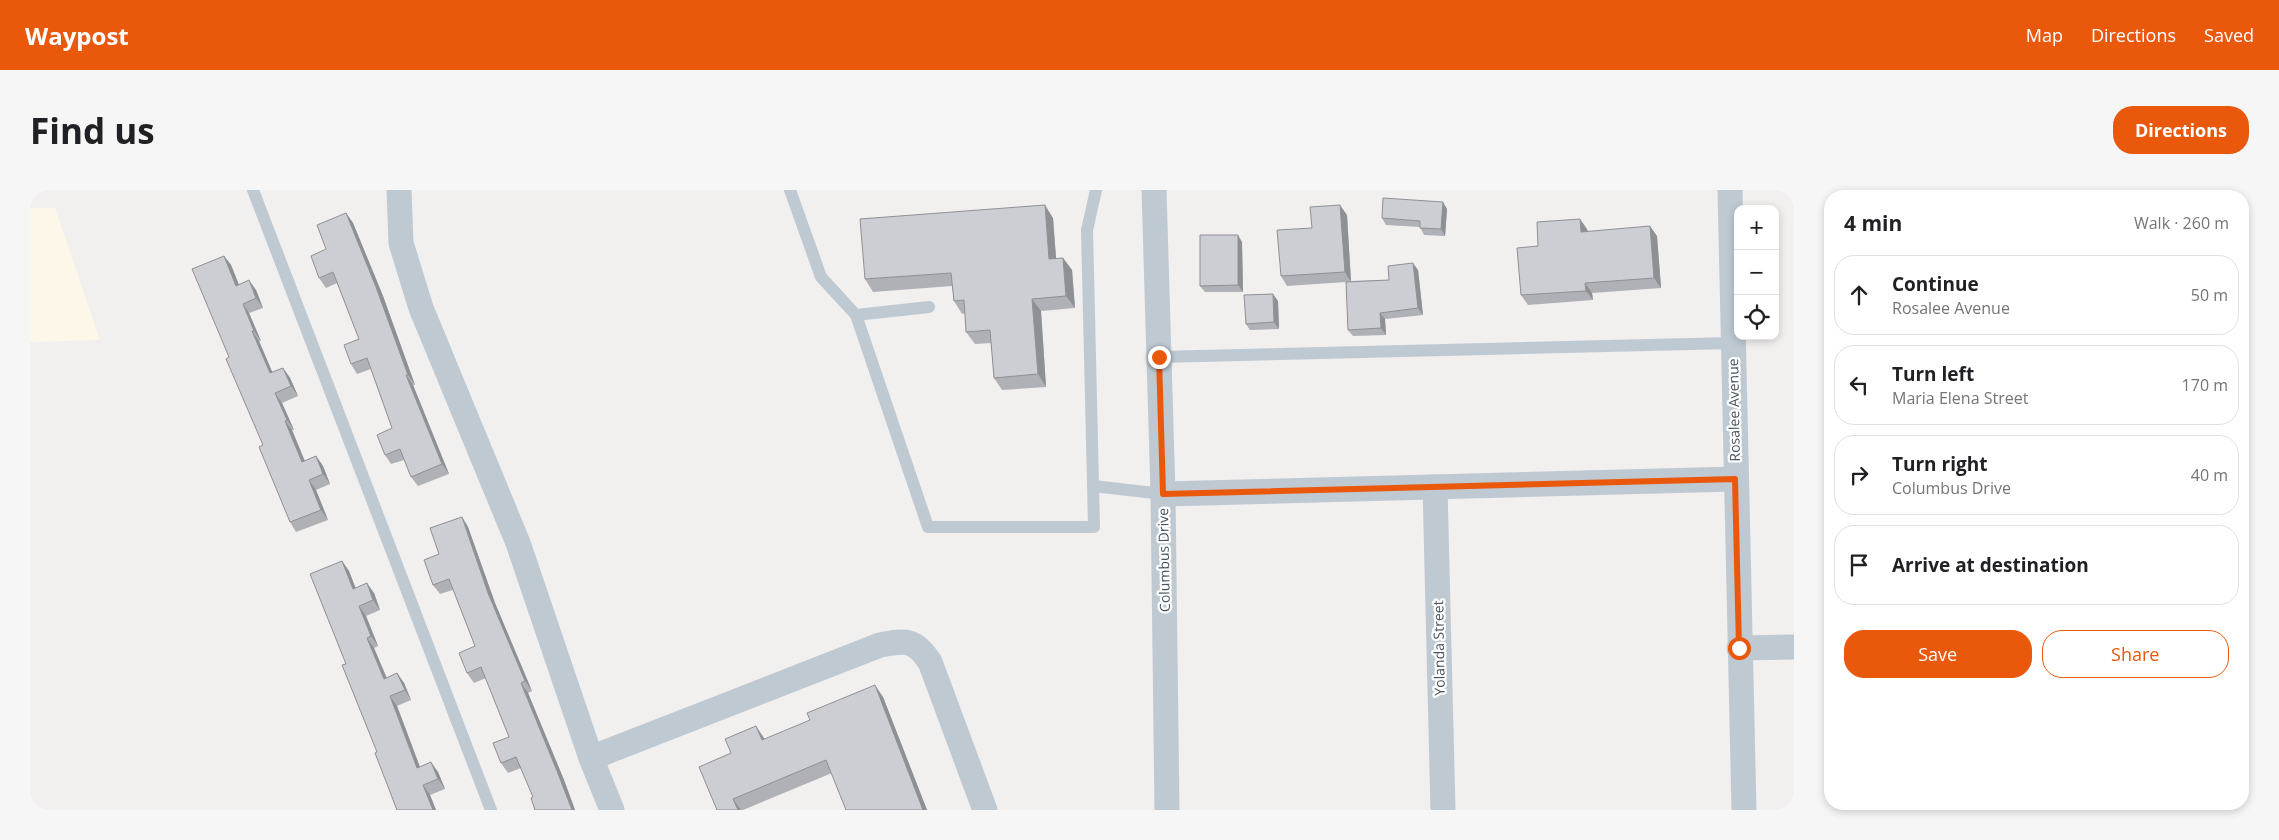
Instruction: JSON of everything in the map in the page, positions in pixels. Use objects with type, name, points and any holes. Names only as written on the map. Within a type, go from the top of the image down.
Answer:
[{"type":"street","points":[[400,190],[401,243],[421,308],[518,543],[591,758],[612,810]]},
{"type":"street","name":"Columbus Drive","points":[[1154,190],[1163,494],[1167,810]]},
{"type":"street","name":"Rosalee Avenue","points":[[1730,190],[1735,479],[1744,810]]},
{"type":"street","points":[[1163,494],[1735,479]]},
{"type":"street","name":"Yolanda Street","points":[[1435,487],[1443,810]]},
{"type":"street","points":[[591,758],[880,645],[900,641],[912,643],[920,648],[930,662],[985,810]]},
{"type":"street","points":[[1739,648],[1794,647]]},
{"type":"lane","points":[[252,190],[491,810]]},
{"type":"lane","points":[[790,190],[821,277],[856,315],[928,527],[1094,526],[1087,230],[1096,190]]},
{"type":"lane","points":[[856,315],[930,307]]},
{"type":"lane","points":[[1159,357],[1732,342]]},
{"type":"lane","points":[[1093,486],[1163,494]]},
{"type":"shaded area","points":[[30,208],[55,208],[100,340],[30,342]]},
{"type":"building","points":[[1383,198],[1443,202],[1441,229],[1420,228],[1420,221],[1382,218]]},
{"type":"building","points":[[1045,205],[1049,259],[1063,258],[1066,296],[1032,299],[1038,374],[994,378],[990,330],[966,332],[964,300],[954,301],[951,273],[865,279],[860,219]]},
{"type":"building","points":[[1340,205],[1345,272],[1281,276],[1277,230],[1312,228],[1310,207]]},
{"type":"building","points":[[346,213],[376,287],[408,375],[406,375],[442,464],[411,477],[400,449],[385,455],[377,435],[392,428],[367,358],[351,364],[344,345],[359,339],[333,272],[319,278],[311,256],[326,249],[317,225]]},
{"type":"building","points":[[1580,219],[1581,232],[1650,226],[1654,278],[1585,283],[1586,291],[1521,295],[1517,248],[1538,246],[1537,222]]},
{"type":"building","points":[[1200,235],[1238,235],[1238,285],[1200,286]]},
{"type":"building","points":[[224,256],[236,286],[249,280],[256,298],[243,304],[270,373],[283,368],[291,386],[275,393],[302,462],[316,456],[323,474],[309,480],[321,510],[290,522],[259,447],[263,445],[226,359],[229,357],[192,269]]},
{"type":"building","points":[[1413,263],[1418,308],[1380,313],[1381,328],[1348,330],[1346,282],[1389,280],[1388,266]]},
{"type":"building","points":[[1273,294],[1274,322],[1246,324],[1244,295]]},
{"type":"building","points":[[462,517],[488,593],[525,681],[521,683],[572,810],[535,810],[531,798],[533,797],[516,757],[501,763],[493,743],[509,737],[481,667],[467,673],[459,653],[475,646],[449,579],[433,585],[424,560],[439,554],[430,528]]},
{"type":"building","points":[[342,561],[353,589],[367,583],[373,600],[359,606],[371,636],[367,638],[384,679],[397,673],[405,690],[390,696],[417,768],[431,762],[438,779],[423,785],[433,810],[397,810],[375,753],[377,752],[342,665],[346,664],[310,574]]},
{"type":"building","points":[[875,685],[923,810],[846,810],[826,760],[733,799],[738,810],[717,810],[699,767],[731,753],[725,739],[756,726],[762,740],[810,720],[807,713]]},
{"type":"route","points":[[1159,357],[1163,494],[1735,479],[1739,648]]}]
